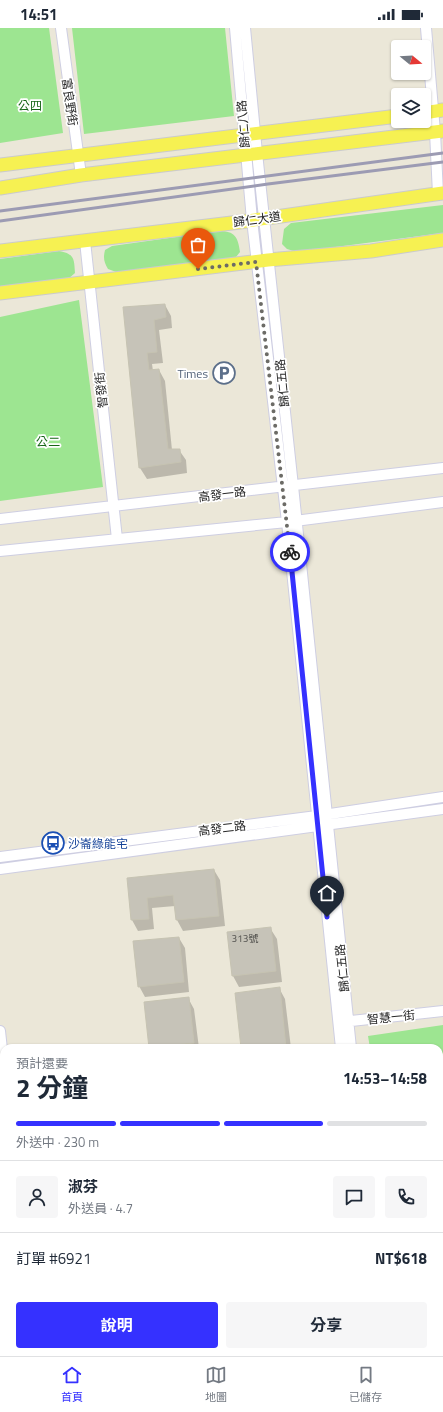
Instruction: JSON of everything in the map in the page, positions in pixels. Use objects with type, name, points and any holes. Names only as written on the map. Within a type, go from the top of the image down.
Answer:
[{"type":"main road","points":[[0,165],[391,117]]},
{"type":"main road","points":[[0,188],[81,175],[439,132]]},
{"type":"main road","name":"歸仁大道","points":[[0,251],[258,220],[440,194]]},
{"type":"main road","points":[[0,293],[262,261],[371,251],[443,240]]},
{"type":"street","name":"富良野街","points":[[61,28],[81,175]]},
{"type":"street","name":"歸仁八路","points":[[235,28],[250,135]]},
{"type":"street","name":"歸仁八路","points":[[245,28],[251,154],[258,220]]},
{"type":"street","points":[[426,28],[433,112],[439,132],[440,194]]},
{"type":"street","name":"歸仁五路","points":[[258,220],[282,487],[292,522]]},
{"type":"street","name":"智發街","points":[[85,241],[117,539]]},
{"type":"street","name":"歸仁五路","points":[[262,261],[294,486],[292,522],[343,1022],[341,1044]]},
{"type":"street","name":"高發一路","points":[[0,519],[443,468]]},
{"type":"street","points":[[0,551],[292,522],[443,502]]},
{"type":"street","name":"高發二路","points":[[0,869],[201,841],[443,797]]},
{"type":"street","name":"高發二路","points":[[0,857],[322,820],[443,809]]},
{"type":"street","name":"智慧一街","points":[[343,1022],[443,1011]]},
{"type":"street","name":"歸仁五路","points":[[343,1022],[350,1044]]},
{"type":"street","points":[[0,1031],[1,1044]]},
{"type":"green space","name":"公四","points":[[0,28],[49,28],[63,133],[0,143]]},
{"type":"green space","points":[[72,28],[225,28],[234,116],[84,134]]},
{"type":"green space","points":[[443,205],[443,233],[297,252],[287,249],[282,244],[284,229],[291,223]]},
{"type":"green space","points":[[219,231],[229,232],[237,239],[240,252],[236,257],[230,260],[119,273],[108,269],[105,262],[105,250],[112,246]]},
{"type":"green space","points":[[59,251],[71,256],[74,261],[75,273],[67,280],[0,287],[0,259]]},
{"type":"green space","name":"公二","points":[[79,300],[103,487],[0,501],[0,317]]},
{"type":"green space","points":[[443,1025],[443,1044],[369,1044],[368,1036]]},
{"type":"building","points":[[165,304],[166,317],[154,320],[157,352],[147,353],[149,370],[159,369],[168,449],[180,449],[181,462],[139,468],[123,307]]},
{"type":"building","points":[[214,869],[219,916],[176,920],[173,895],[147,898],[149,919],[131,920],[127,878]]},
{"type":"building","points":[[271,927],[276,971],[232,976],[227,932]]},
{"type":"building","points":[[179,937],[184,982],[138,987],[133,941]]},
{"type":"building","points":[[280,987],[286,1044],[241,1044],[235,993]]},
{"type":"building","points":[[189,997],[194,1043],[149,1044],[144,1002]]},
{"type":"railway","points":[[0,211],[443,153]]},
{"type":"railway","points":[[0,221],[268,184],[443,162]]},
{"type":"way so far","points":[[198,269],[256,262],[290,552]]},
{"type":"place","name":"Times","points":[[224,373]]},
{"type":"place","name":"沙崙綠能宅","points":[[53,843]]},
{"type":"route","points":[[290,552],[327,917]]}]
